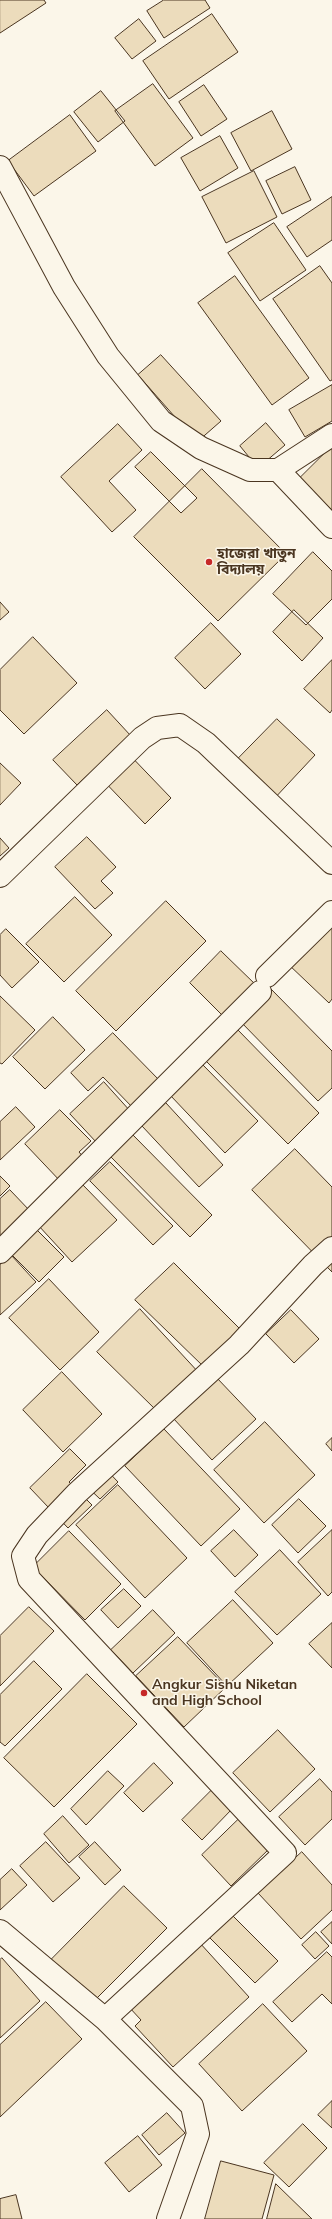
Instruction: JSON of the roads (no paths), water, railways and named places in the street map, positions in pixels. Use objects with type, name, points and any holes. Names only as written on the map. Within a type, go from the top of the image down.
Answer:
[{"type":"street","points":[[0,167],[64,287],[108,356],[161,421],[201,448],[250,470],[278,470],[332,435]]},
{"type":"street","points":[[278,470],[332,527]]},
{"type":"street","points":[[0,876],[142,738],[157,728],[180,725],[206,743],[332,863]]},
{"type":"street","points":[[0,1252],[264,984],[332,912]]},
{"type":"street","points":[[105,2019],[285,1853],[29,1579],[23,1556],[37,1535],[77,1493],[239,1345],[313,1265],[332,1248]]},
{"type":"street","points":[[0,1931],[105,2019],[192,2106],[198,2134],[168,2219]]},
{"type":"place","name":"হাজেরা খাতুন বিদ্যালয়","points":[[209,562]]},
{"type":"place","name":"Angkur Sishu Niketan and High School","points":[[144,1693]]}]
